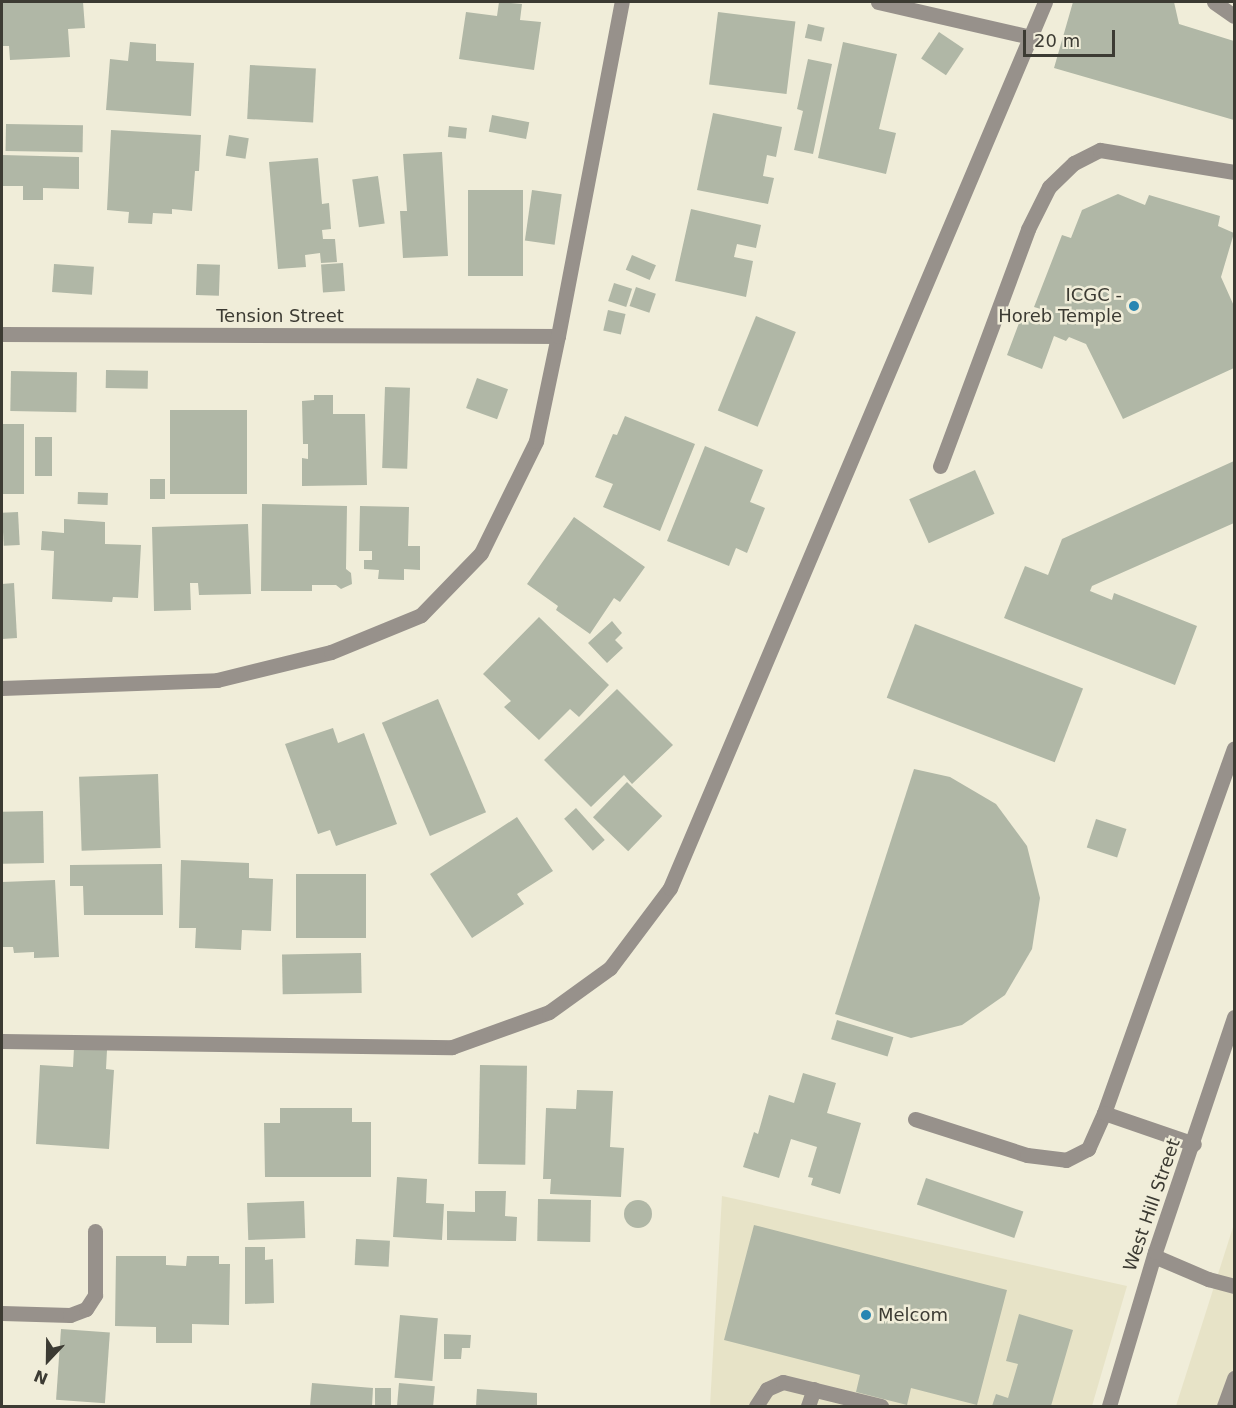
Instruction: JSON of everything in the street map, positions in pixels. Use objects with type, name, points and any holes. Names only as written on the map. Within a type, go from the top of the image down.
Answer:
[{"type":"street","points":[[2,688],[216,680],[331,652],[421,615],[481,552],[536,441],[622,2]]},
{"type":"street","points":[[878,2],[1031,37]]},
{"type":"street","points":[[2,1041],[452,1047],[549,1012],[610,968],[670,888],[1045,2]]},
{"type":"street","points":[[1214,2],[1234,16]]},
{"type":"street","points":[[940,466],[1028,229],[1048,187],[1074,163],[1100,150],[1234,172]]},
{"type":"street","name":"Tension Street","points":[[2,334],[558,336]]},
{"type":"street","points":[[915,1119],[1027,1155],[1066,1160],[1088,1149],[1104,1113],[1234,748]]},
{"type":"street","name":"West Hill Street","points":[[1109,1407],[1154,1256],[1194,1144],[1234,1017]]},
{"type":"street","points":[[1104,1113],[1194,1144]]},
{"type":"street","points":[[2,1313],[70,1315],[86,1309],[95,1295],[95,1231]]},
{"type":"street","points":[[1154,1256],[1208,1279],[1234,1286]]},
{"type":"street","points":[[1224,1407],[1234,1378]]},
{"type":"street","points":[[756,1407],[767,1389],[783,1382],[875,1406]]},
{"type":"street","points":[[808,1407],[814,1389]]},
{"type":"shaded area","points":[[722,1196],[1127,1286],[1092,1406],[710,1406]]},
{"type":"shaded area","points":[[1234,1224],[1234,1406],[1176,1406]]},
{"type":"building","points":[[2,2],[83,2],[85,28],[68,29],[70,57],[10,60],[9,46],[2,46]]},
{"type":"building","points":[[499,2],[522,4],[520,20],[541,22],[534,70],[459,59],[466,12],[497,16]]},
{"type":"building","points":[[1073,2],[1174,2],[1179,24],[1234,41],[1234,120],[1054,68]]},
{"type":"building","points":[[718,12],[795,22],[787,94],[709,84]]},
{"type":"building","points":[[808,24],[825,28],[821,41],[805,38]]},
{"type":"building","points":[[939,32],[964,49],[946,75],[921,59]]},
{"type":"building","points":[[130,42],[156,44],[156,61],[194,63],[191,116],[106,110],[110,59],[128,61]]},
{"type":"building","points":[[843,42],[897,54],[879,129],[896,133],[886,174],[818,158]]},
{"type":"building","points":[[808,59],[832,64],[813,154],[794,150],[803,111],[797,109]]},
{"type":"building","points":[[250,65],[316,68],[313,122],[247,119]]},
{"type":"building","points":[[713,113],[782,127],[776,157],[767,155],[763,176],[774,178],[768,204],[697,190]]},
{"type":"building","points":[[492,115],[529,122],[526,139],[489,132]]},
{"type":"building","points":[[6,124],[83,125],[83,152],[6,151]]},
{"type":"building","points":[[449,126],[467,128],[466,139],[448,137]]},
{"type":"building","points":[[111,130],[201,135],[199,171],[195,171],[192,211],[172,209],[172,214],[153,213],[152,224],[128,223],[129,212],[107,210]]},
{"type":"building","points":[[229,135],[249,138],[245,159],[226,156]]},
{"type":"building","points":[[442,152],[448,256],[403,258],[400,211],[407,211],[403,154]]},
{"type":"building","points":[[2,155],[79,157],[79,189],[43,188],[43,200],[23,200],[23,186],[2,186]]},
{"type":"building","points":[[318,158],[322,204],[329,203],[331,229],[322,230],[323,239],[335,239],[337,262],[321,263],[320,253],[305,255],[306,267],[278,269],[269,162]]},
{"type":"building","points":[[378,176],[385,224],[359,227],[352,180]]},
{"type":"building","points":[[468,190],[523,190],[523,276],[468,276]]},
{"type":"building","points":[[532,190],[562,194],[555,245],[525,241]]},
{"type":"building","name":"ICGC - Horeb Temple","points":[[1118,194],[1145,205],[1149,195],[1220,216],[1218,226],[1234,233],[1221,277],[1234,306],[1234,368],[1123,419],[1086,344],[1069,337],[1066,341],[1054,336],[1042,369],[1007,355],[1022,315],[1040,323],[1044,310],[1034,307],[1062,235],[1071,238],[1082,210]]},
{"type":"building","points":[[691,209],[761,225],[756,248],[737,244],[734,257],[753,261],[746,297],[675,281]]},
{"type":"building","points":[[632,255],[656,265],[650,280],[626,270]]},
{"type":"building","points":[[343,263],[345,291],[323,292],[321,265]]},
{"type":"building","points":[[54,264],[94,267],[92,295],[52,292]]},
{"type":"building","points":[[197,264],[220,265],[219,296],[196,295]]},
{"type":"building","points":[[614,283],[632,289],[626,307],[608,301]]},
{"type":"building","points":[[636,287],[656,294],[649,313],[629,306]]},
{"type":"building","points":[[608,310],[626,314],[621,335],[603,330]]},
{"type":"building","points":[[756,316],[796,332],[758,427],[718,411]]},
{"type":"building","points":[[106,370],[148,371],[148,389],[106,388]]},
{"type":"building","points":[[11,371],[77,372],[76,412],[10,411]]},
{"type":"building","points":[[477,378],[508,389],[497,419],[466,408]]},
{"type":"building","points":[[385,387],[410,388],[407,469],[382,468]]},
{"type":"building","points":[[314,395],[333,395],[333,414],[365,414],[367,485],[302,486],[302,458],[308,459],[308,444],[303,444],[302,401],[314,400]]},
{"type":"building","points":[[170,410],[247,410],[247,494],[170,494]]},
{"type":"building","points":[[625,416],[695,444],[660,531],[603,507],[613,484],[595,477],[613,434],[617,435]]},
{"type":"building","points":[[2,424],[24,424],[24,494],[2,494]]},
{"type":"building","points":[[35,437],[52,437],[52,476],[35,476]]},
{"type":"building","points":[[705,446],[763,470],[750,502],[765,508],[747,553],[736,548],[729,566],[667,541]]},
{"type":"building","points":[[1234,461],[1234,523],[1092,586],[1090,591],[1112,600],[1114,593],[1197,626],[1175,685],[1004,618],[1025,566],[1048,575],[1062,539]]},
{"type":"building","points":[[975,470],[995,514],[929,543],[909,499]]},
{"type":"building","points":[[150,479],[165,479],[165,499],[150,499]]},
{"type":"building","points":[[78,492],[108,493],[108,505],[78,504]]},
{"type":"building","points":[[262,504],[347,506],[346,569],[351,573],[352,584],[341,589],[336,585],[312,585],[312,591],[261,591]]},
{"type":"building","points":[[360,506],[409,507],[408,546],[420,546],[420,570],[404,569],[404,580],[378,579],[379,570],[364,569],[364,560],[372,560],[372,551],[359,551]]},
{"type":"building","points":[[18,512],[20,545],[4,546],[2,513]]},
{"type":"building","points":[[574,517],[645,567],[620,602],[614,598],[590,634],[556,610],[558,606],[527,584]]},
{"type":"building","points":[[64,519],[105,522],[105,544],[141,545],[138,598],[113,597],[112,602],[52,599],[54,551],[41,550],[42,531],[64,533]]},
{"type":"building","points":[[248,524],[251,594],[199,595],[198,583],[190,583],[191,610],[154,611],[152,527]]},
{"type":"building","points":[[14,583],[17,638],[2,639],[2,584]]},
{"type":"building","points":[[539,617],[609,685],[579,717],[570,709],[539,740],[504,707],[511,701],[483,674]]},
{"type":"building","points":[[612,621],[622,633],[615,640],[623,648],[607,663],[588,643]]},
{"type":"building","points":[[915,624],[1083,689],[1055,762],[887,698]]},
{"type":"building","points":[[617,689],[673,745],[632,784],[624,775],[591,807],[544,760]]},
{"type":"building","points":[[438,699],[486,812],[430,836],[382,723]]},
{"type":"building","points":[[333,728],[338,743],[364,733],[397,824],[336,846],[330,830],[318,834],[285,744]]},
{"type":"building","points":[[914,769],[950,777],[996,804],[1027,846],[1040,898],[1032,949],[1005,995],[962,1025],[911,1038],[835,1014]]},
{"type":"building","points":[[158,774],[161,848],[82,851],[79,777]]},
{"type":"building","points":[[627,782],[662,816],[628,851],[593,817]]},
{"type":"building","points":[[576,808],[605,840],[593,851],[564,819]]},
{"type":"building","points":[[43,811],[44,863],[3,864],[2,812]]},
{"type":"building","points":[[517,817],[553,871],[517,894],[524,904],[472,938],[430,874]]},
{"type":"building","points":[[1096,819],[1126,829],[1117,857],[1087,848]]},
{"type":"building","points":[[181,860],[249,863],[249,878],[273,879],[271,931],[242,930],[241,950],[195,948],[196,928],[179,928]]},
{"type":"building","points":[[162,864],[163,915],[84,915],[83,886],[70,886],[70,865]]},
{"type":"building","points":[[296,874],[366,874],[366,938],[296,938]]},
{"type":"building","points":[[55,880],[59,957],[34,958],[34,952],[14,953],[13,947],[2,947],[2,882]]},
{"type":"building","points":[[361,953],[362,993],[283,994],[282,954]]},
{"type":"building","points":[[837,1020],[893,1037],[888,1056],[831,1039]]},
{"type":"building","points":[[74,1048],[107,1050],[106,1069],[114,1070],[109,1149],[36,1144],[40,1065],[73,1067]]},
{"type":"building","points":[[480,1065],[527,1066],[525,1165],[478,1164]]},
{"type":"building","points":[[803,1073],[836,1083],[827,1113],[861,1123],[840,1194],[811,1185],[813,1178],[808,1177],[817,1147],[791,1139],[779,1178],[743,1167],[754,1132],[758,1134],[769,1095],[794,1103]]},
{"type":"building","points":[[577,1090],[613,1091],[610,1147],[624,1148],[621,1197],[550,1194],[551,1179],[543,1179],[546,1108],[576,1109]]},
{"type":"building","points":[[280,1108],[352,1108],[352,1122],[371,1122],[371,1177],[265,1177],[264,1123],[280,1123]]},
{"type":"building","points":[[397,1177],[427,1179],[426,1203],[444,1204],[442,1240],[393,1237]]},
{"type":"building","points":[[926,1178],[1023,1212],[1014,1238],[917,1204]]},
{"type":"building","points":[[475,1191],[506,1191],[505,1216],[517,1217],[516,1241],[447,1240],[447,1211],[475,1212]]},
{"type":"building","points":[[538,1199],[591,1200],[590,1242],[537,1241]]},
{"type":"building","points":[[638,1200],[648,1204],[652,1214],[648,1224],[638,1228],[628,1224],[624,1214],[628,1204]]},
{"type":"building","points":[[304,1201],[305,1238],[248,1240],[247,1203]]},
{"type":"building","name":"Melcom","points":[[754,1225],[1007,1290],[977,1405],[911,1388],[907,1405],[856,1392],[860,1375],[724,1340]]},
{"type":"building","points":[[356,1239],[390,1241],[389,1267],[355,1265]]},
{"type":"building","points":[[245,1247],[265,1247],[265,1260],[273,1259],[274,1303],[245,1304]]},
{"type":"building","points":[[116,1256],[166,1256],[166,1265],[186,1266],[187,1256],[219,1256],[219,1264],[230,1264],[229,1325],[192,1324],[192,1343],[156,1343],[156,1327],[115,1326]]},
{"type":"building","points":[[1019,1314],[1073,1330],[1051,1406],[992,1406],[996,1394],[1008,1398],[1018,1364],[1006,1361]]},
{"type":"building","points":[[400,1315],[438,1318],[432,1381],[395,1378]]},
{"type":"building","points":[[61,1329],[110,1332],[105,1403],[56,1400]]},
{"type":"building","points":[[444,1334],[471,1335],[470,1348],[462,1348],[461,1359],[444,1359]]},
{"type":"building","points":[[312,1383],[373,1388],[372,1406],[310,1406]]},
{"type":"building","points":[[399,1383],[435,1386],[433,1406],[397,1405]]},
{"type":"building","points":[[375,1388],[391,1388],[391,1406],[375,1406]]},
{"type":"building","points":[[477,1389],[537,1393],[537,1406],[476,1406]]},
{"type":"place","name":"ICGC - Horeb Temple","points":[[1134,306]]},
{"type":"place","name":"Melcom","points":[[866,1315]]}]
